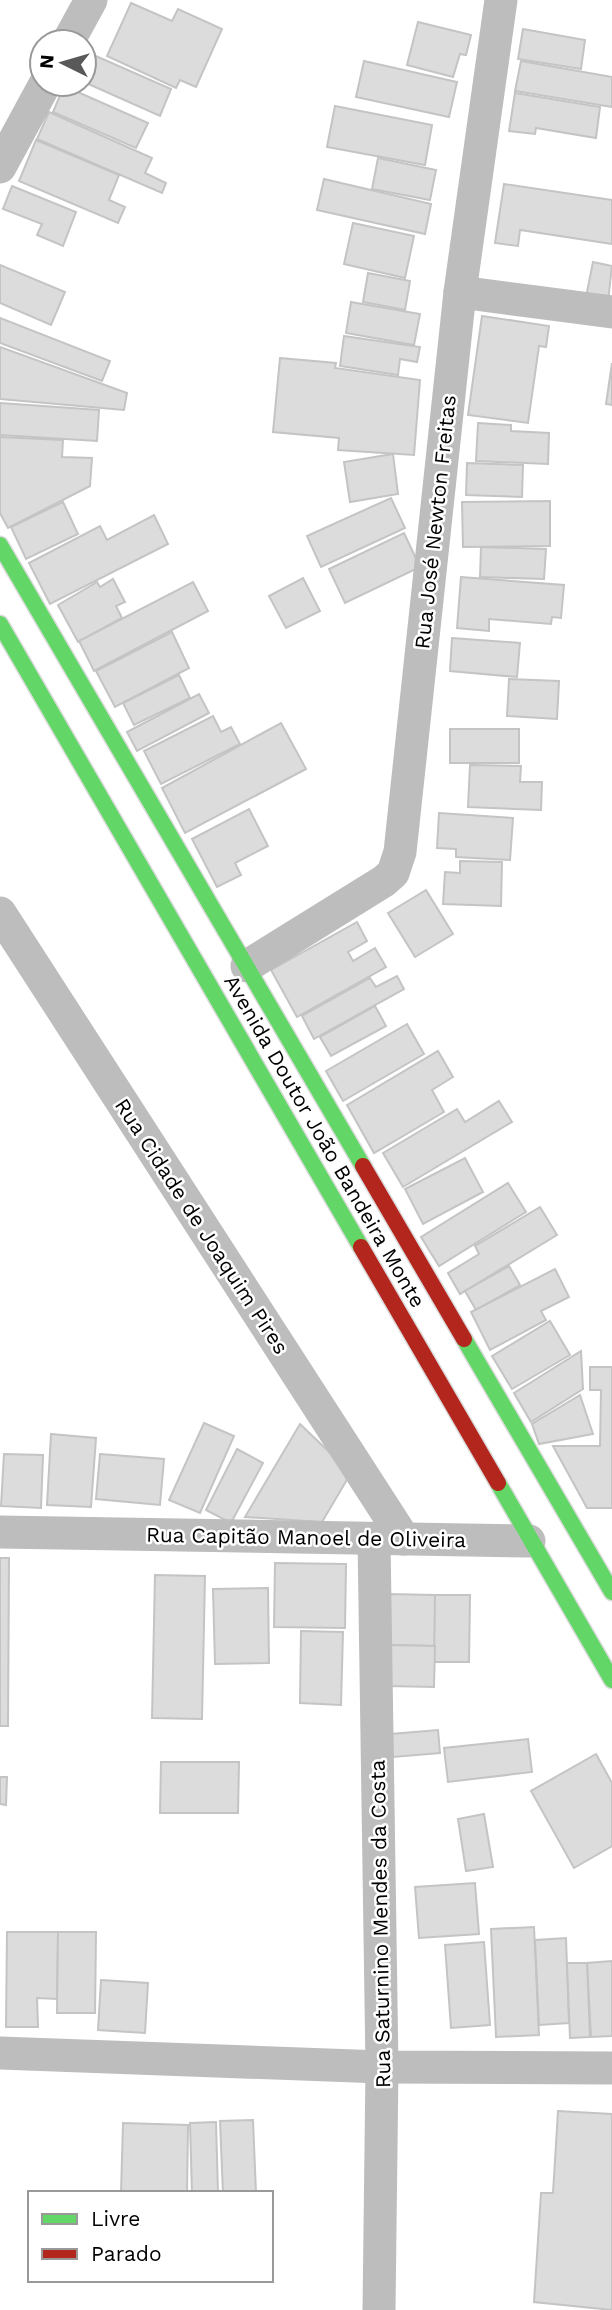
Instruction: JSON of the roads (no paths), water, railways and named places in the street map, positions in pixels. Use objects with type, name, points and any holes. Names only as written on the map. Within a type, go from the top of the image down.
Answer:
[{"type":"main road","name":"Avenida Doutor João Bandeira Monte","points":[[0,545],[247,966],[558,1539],[612,1680]]},
{"type":"main road","name":"Avenida Doutor João Bandeira Monte","points":[[0,624],[214,990],[558,1539],[612,1592]]},
{"type":"main road","name":"Rua Capitão Manoel de Oliveira","points":[[558,1539],[601,1537]]},
{"type":"street","points":[[76,28],[92,0]]},
{"type":"street","name":"Rua José Newton Freitas","points":[[247,966],[384,881],[393,873],[400,852],[460,292],[500,0]]},
{"type":"street","points":[[0,167],[37,98]]},
{"type":"street","points":[[460,292],[612,312]]},
{"type":"street","name":"Rua Cidade de Joaquim Pires","points":[[0,913],[389,1539]]},
{"type":"street","name":"Rua Capitão Manoel de Oliveira","points":[[0,1532],[389,1539],[558,1539]]},
{"type":"street","name":"Rua Saturnino Mendes da Costa","points":[[379,2310],[389,1539]]},
{"type":"street","points":[[0,2053],[382,2067],[612,2068]]}]
